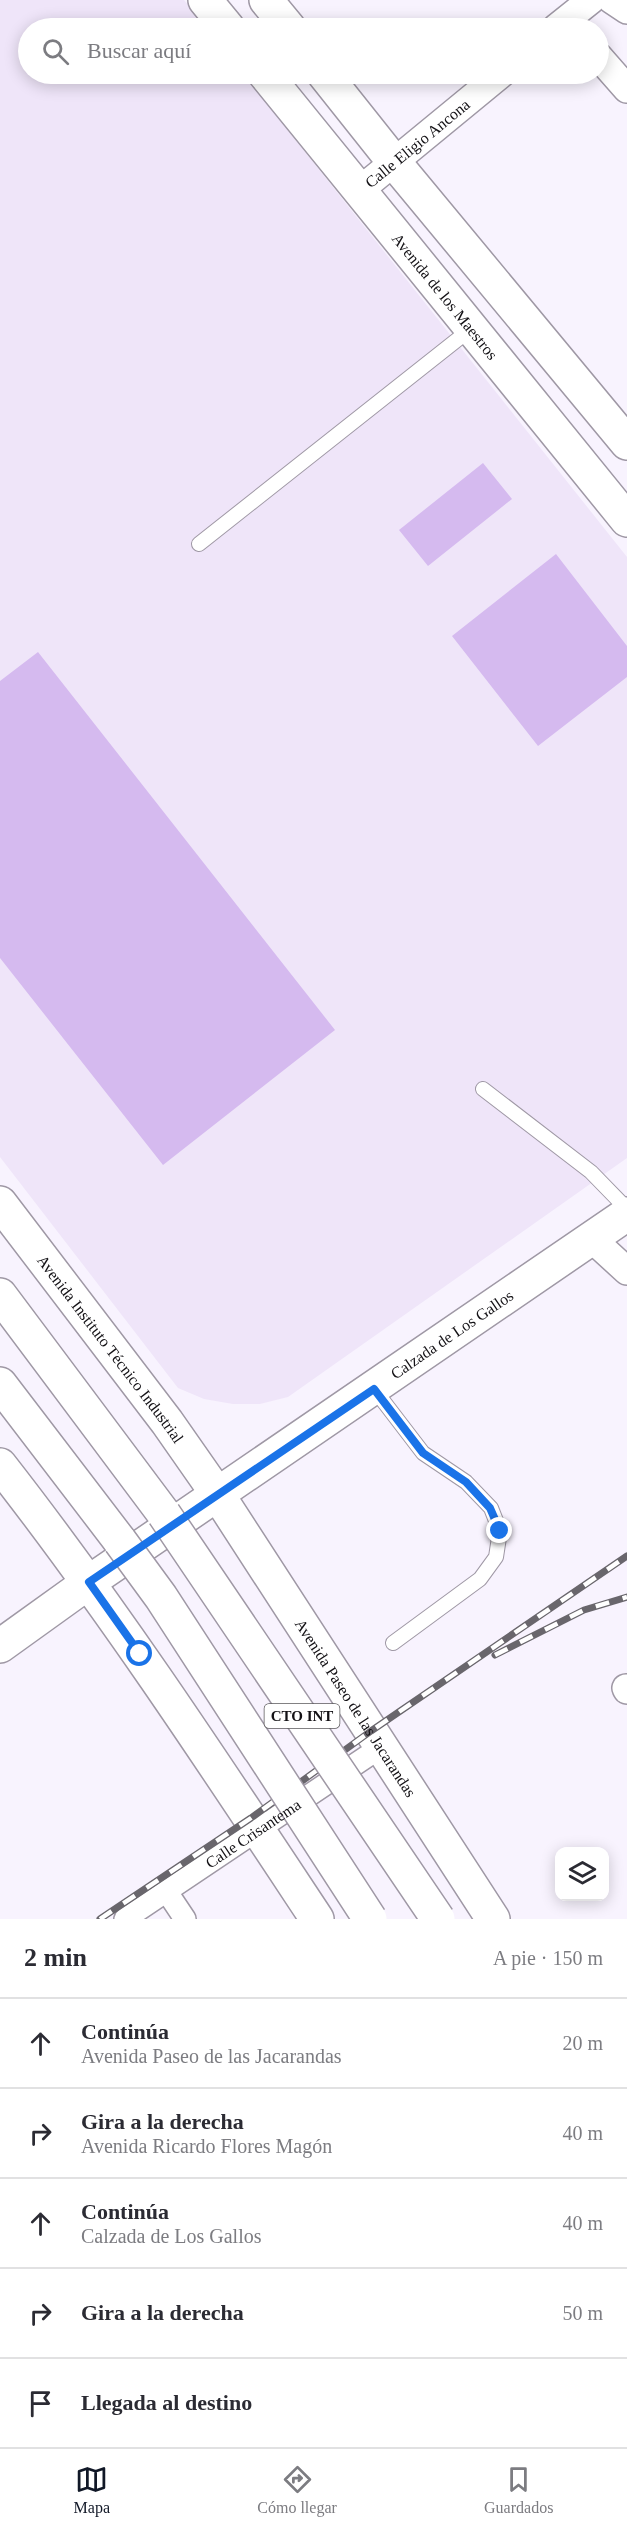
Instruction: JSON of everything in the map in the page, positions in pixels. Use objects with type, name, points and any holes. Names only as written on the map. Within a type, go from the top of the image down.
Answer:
[{"type":"main road","points":[[205,0],[220,18]]},
{"type":"main road","points":[[267,0],[281,18]]},
{"type":"main road","name":"Avenida de los Maestros","points":[[273,84],[627,520]]},
{"type":"main road","points":[[332,84],[627,443]]},
{"type":"main road","name":"Avenida Instituto Técnico Industrial","points":[[0,1203],[167,1422],[218,1495]]},
{"type":"main road","name":"Calzada de Los Gallos","points":[[0,1646],[89,1582],[627,1214]]},
{"type":"main road","name":"CTO INT","points":[[0,1295],[204,1570],[438,1919]]},
{"type":"main road","name":"CTO INT","points":[[0,1384],[161,1598],[370,1919]]},
{"type":"main road","points":[[0,1465],[89,1582],[259,1830],[317,1919]]},
{"type":"main road","name":"Avenida Paseo de las Jacarandas","points":[[218,1495],[493,1919]]},
{"type":"street","points":[[574,18],[591,0]]},
{"type":"street","points":[[612,0],[627,10]]},
{"type":"street","points":[[609,69],[627,89]]},
{"type":"street","name":"Calle Eligio Ancona","points":[[360,190],[489,84]]},
{"type":"street","points":[[591,1238],[627,1271]]},
{"type":"street","name":"Calle Crisantema","points":[[125,1919],[381,1747]]},
{"type":"street","points":[[167,1892],[185,1919]]},
{"type":"lane","points":[[199,544],[472,328]]},
{"type":"lane","points":[[483,1089],[591,1172],[627,1209]]},
{"type":"lane","points":[[374,1389],[423,1453],[466,1482],[490,1508],[500,1531],[496,1557],[480,1579],[393,1643]]},
{"type":"shaded area","points":[[0,0],[184,0],[199,18],[18,18],[18,84],[251,84],[627,557],[627,1158],[288,1397],[260,1404],[233,1404],[204,1399],[178,1388],[0,1157]]},
{"type":"shaded area","points":[[483,463],[512,499],[428,566],[399,530]]},
{"type":"shaded area","points":[[556,554],[627,646],[627,677],[538,746],[452,636]]},
{"type":"shaded area","points":[[38,652],[335,1030],[163,1165],[0,958],[0,681]]},
{"type":"railway","points":[[100,1919],[251,1818],[371,1731],[627,1556]]},
{"type":"railway","points":[[495,1655],[584,1610],[627,1597]]},
{"type":"route","points":[[140,1654],[89,1582],[374,1389],[423,1453],[466,1482],[490,1508],[500,1531]]}]
